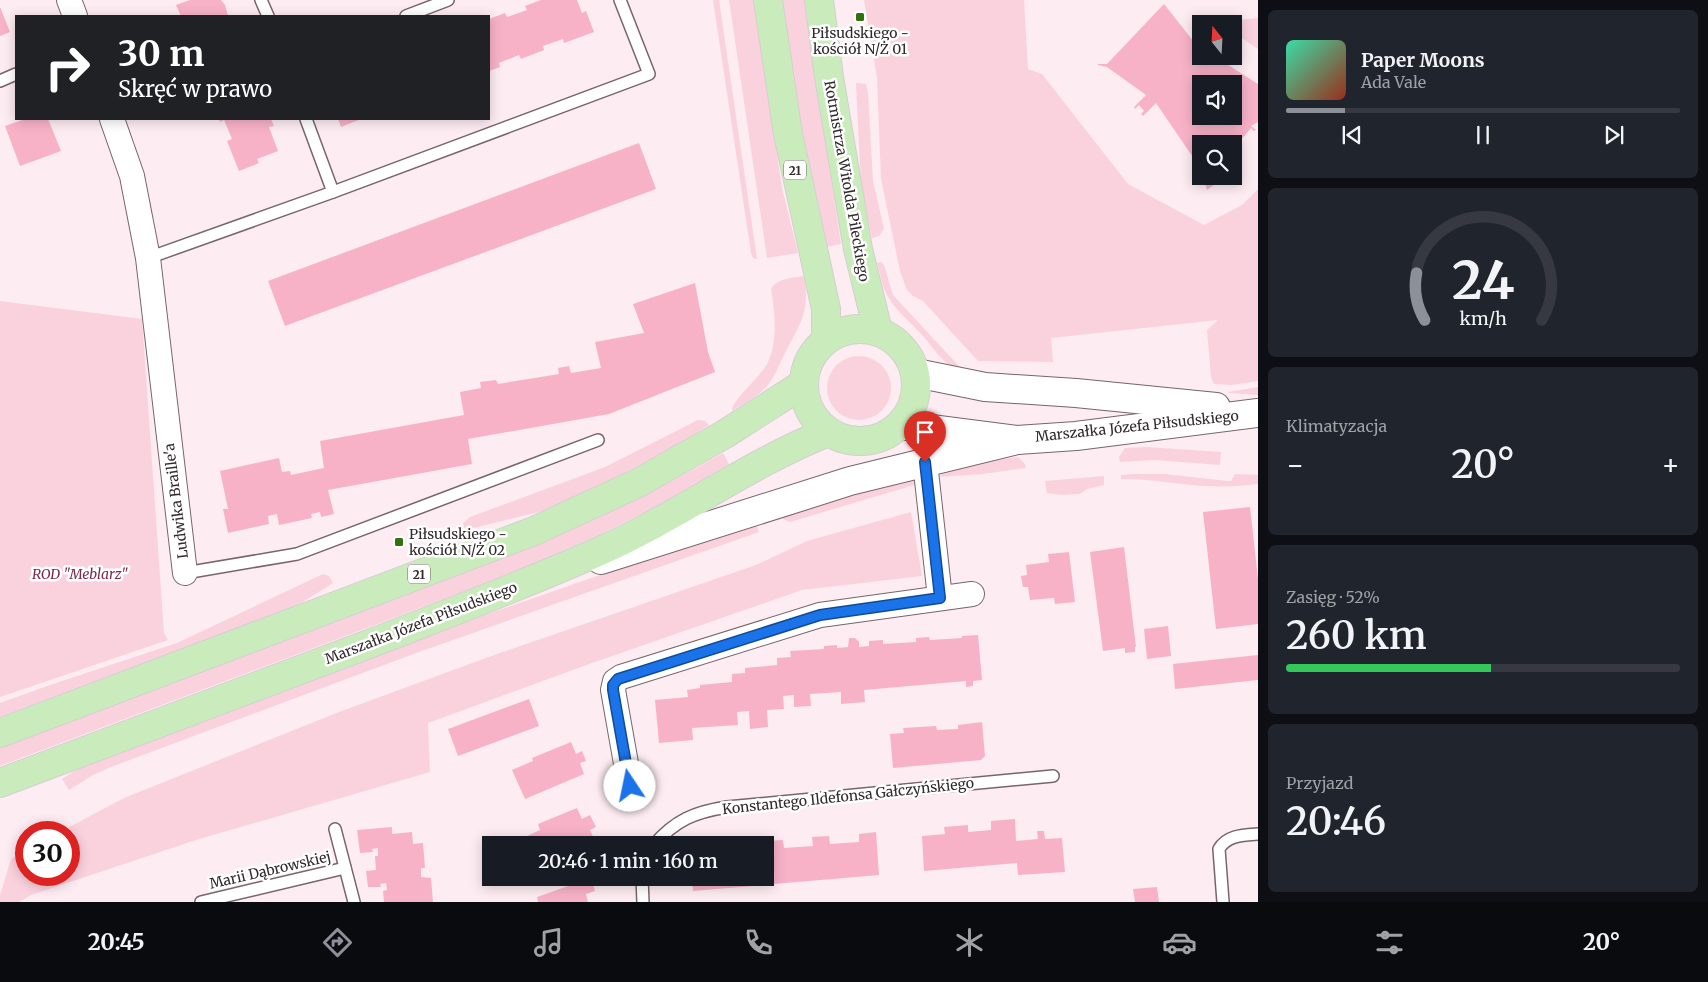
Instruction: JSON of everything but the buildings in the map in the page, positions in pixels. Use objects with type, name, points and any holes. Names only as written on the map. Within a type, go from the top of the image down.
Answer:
[{"type":"main road","name":"21","points":[[768,0],[788,134],[826,309],[826,339]]},
{"type":"main road","name":"Rotmistrza Witolda Pileckiego","points":[[819,0],[831,87],[858,249],[878,331]]},
{"type":"main road","points":[[860,328],[878,331],[891,337],[911,359],[916,373],[916,392],[911,409],[900,425],[884,436],[866,441],[846,440],[828,432],[810,411],[806,403],[803,384],[806,367],[814,351],[826,339],[842,331],[860,328]]},
{"type":"main road","name":"21","points":[[0,733],[534,531],[638,483],[725,434],[803,384]]},
{"type":"main road","name":"Marszałka Józefa Piłsudskiego","points":[[0,783],[228,698],[518,586],[602,551],[643,530],[742,473],[800,443],[828,432]]},
{"type":"street","points":[[69,0],[75,15]]},
{"type":"street","name":"Ludwika Braille'a","points":[[112,120],[132,176],[148,258],[185,573]]},
{"type":"street","name":"Marszałka Józefa Piłsudskiego","points":[[916,373],[985,387],[1164,402],[1256,413]]},
{"type":"street","name":"Marszałka Józefa Piłsudskiego","points":[[900,425],[1017,440],[1076,436],[1256,413]]},
{"type":"street","points":[[518,586],[850,481],[1017,440]]},
{"type":"street","points":[[925,462],[940,598]]},
{"type":"street","points":[[630,786],[613,690],[613,685],[618,679],[820,615],[972,594]]},
{"type":"lane","points":[[261,0],[268,15]]},
{"type":"lane","points":[[409,15],[448,0]]},
{"type":"lane","points":[[148,258],[333,192],[649,74],[620,0]]},
{"type":"lane","points":[[0,80],[15,74]]},
{"type":"lane","points":[[306,120],[333,192]]},
{"type":"lane","name":"Ludwika Braille'a","points":[[185,573],[297,554],[598,440]]},
{"type":"lane","name":"Konstantego Ildefonsa Gałczyńskiego","points":[[662,836],[670,828],[685,819],[701,812],[727,806],[1053,776]]},
{"type":"lane","name":"Marii Dąbrowskiej","points":[[335,829],[354,902]]},
{"type":"lane","points":[[1223,902],[1218,848],[1226,840],[1233,837],[1258,834]]},
{"type":"lane","name":"Marii Dąbrowskiej","points":[[201,902],[345,868]]},
{"type":"lane","points":[[642,886],[643,902]]},
{"type":"green space","points":[[713,0],[719,0],[757,259],[753,258],[751,253]]},
{"type":"green space","points":[[729,0],[754,0],[782,188],[798,253],[767,258]]},
{"type":"green space","points":[[782,0],[804,0],[841,244],[826,247],[804,152]]},
{"type":"green space","points":[[864,0],[1024,0],[1028,69],[1042,74],[1128,184],[1204,225],[1242,205],[1258,189],[1258,381],[1232,385],[1214,384],[1211,377],[1207,330],[1218,320],[1051,338],[1053,362],[978,361],[923,301],[913,296],[907,290],[900,271],[881,179],[877,78]]},
{"type":"green space","points":[[1258,18],[1258,49],[1242,38],[1242,20]]},
{"type":"green space","points":[[856,83],[866,84],[868,93],[873,181],[884,229],[879,236],[872,238],[861,186]]},
{"type":"green space","points":[[881,262],[884,265],[893,295],[969,377],[954,369],[942,358],[891,302],[884,289],[877,263]]},
{"type":"green space","points":[[804,276],[806,297],[801,322],[776,372],[761,392],[732,411],[736,401],[765,368],[771,353],[775,326],[771,289],[781,281]]},
{"type":"green space","name":"ROD \"Meblarz\"","points":[[0,301],[142,319],[164,633],[168,640],[0,697]]},
{"type":"green space","points":[[859,356],[871,358],[882,365],[889,376],[891,388],[889,400],[882,411],[871,418],[859,420],[847,418],[836,411],[829,400],[827,388],[829,376],[836,365],[847,358]]},
{"type":"green space","points":[[1258,387],[1258,395],[1228,392]]},
{"type":"green space","points":[[698,420],[705,421],[709,425],[672,448],[619,476],[543,511],[465,530],[463,523],[470,517],[605,467]]},
{"type":"green space","points":[[1147,447],[1221,452],[1220,465],[1156,460],[1120,462],[1119,457],[1125,448]]},
{"type":"green space","points":[[723,453],[729,464],[651,509],[601,534],[510,574],[0,766],[0,747],[528,548],[627,504]]},
{"type":"green space","points":[[1018,457],[1025,464],[1026,468],[940,477],[947,467]]},
{"type":"green space","points":[[1165,474],[1228,481],[1231,481],[1235,474],[1258,475],[1258,484],[1213,486],[1121,479],[1121,475]]},
{"type":"green space","points":[[913,475],[921,483],[790,522],[780,516]]},
{"type":"green space","points":[[1104,476],[1104,485],[1087,489],[1080,494],[1061,495],[1047,493],[1045,481]]},
{"type":"green space","points":[[911,512],[922,576],[802,590],[592,663],[428,723],[430,772],[196,840],[80,879],[80,821],[124,798],[339,712],[494,655],[756,565],[807,541]]},
{"type":"green space","points":[[755,521],[759,532],[419,652],[111,767],[93,775],[69,790],[62,779],[98,759],[456,625]]},
{"type":"green space","points":[[323,574],[329,576],[333,583],[298,605],[0,717],[0,703],[177,643]]},
{"type":"green space","points":[[15,857],[15,886],[58,886],[31,895],[19,902],[0,902],[0,895],[11,859]]},
{"type":"place","name":"Piłsudskiego - kościół N/Ż 01","points":[[860,17]]},
{"type":"place","name":"Piłsudskiego - kościół N/Ż 02","points":[[399,542]]},
{"type":"route","points":[[630,786],[613,690],[613,685],[621,677],[820,615],[940,598],[925,462]]}]
